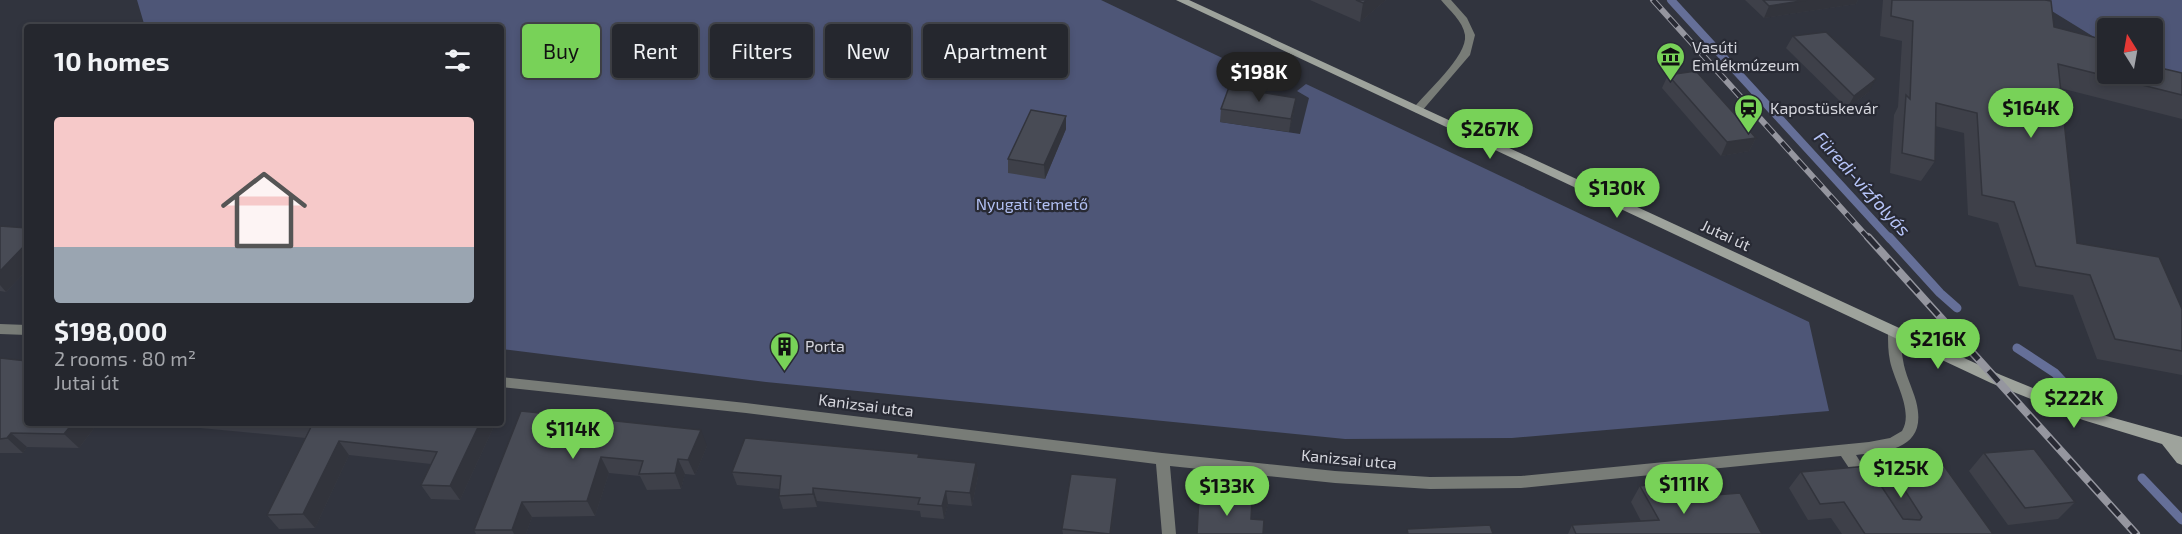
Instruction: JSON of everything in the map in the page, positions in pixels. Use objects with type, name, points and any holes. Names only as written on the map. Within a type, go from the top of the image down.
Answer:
[{"type":"street","name":"Jutai út","points":[[1181,0],[2061,408],[2166,439]]},
{"type":"street","points":[[1417,110],[1466,53],[1470,35],[1462,18],[1446,0]]},
{"type":"street","points":[[0,329],[24,330]]},
{"type":"street","name":"Kanizsai utca","points":[[504,382],[1335,477],[1430,483],[1521,483],[1845,450],[1878,446],[1896,440],[1909,434],[1913,424],[1912,413],[1896,362],[1894,332]]},
{"type":"street","points":[[2166,439],[2182,443]]},
{"type":"street","points":[[2166,439],[2182,459]]},
{"type":"street","points":[[1845,450],[1869,487]]},
{"type":"street","points":[[1162,459],[1169,534]]},
{"type":"green space","name":"Nyugati temető","points":[[137,0],[1101,0],[1239,66],[1220,122],[1300,134],[1309,98],[1297,91],[1306,84],[1809,322],[1829,411],[1512,438],[1345,439],[766,382],[504,349],[504,24],[144,24]]},
{"type":"green space","points":[[2034,0],[2182,0],[2182,91],[2163,79],[2163,18],[2097,18],[2097,39]]},
{"type":"building","points":[[1763,0],[1807,0],[1769,6]]},
{"type":"building","points":[[1892,0],[2045,0],[2051,1],[2054,27],[2097,38],[2097,74],[2058,64],[2077,243],[2159,257],[2182,309],[2182,351],[2115,339],[2090,275],[2036,266],[2014,202],[1982,195],[1977,113],[1936,103],[1935,161],[1902,153],[1906,95],[1910,99],[1913,21],[1891,16]]},
{"type":"building","points":[[1826,32],[1876,79],[1854,96],[1793,36]]},
{"type":"building","points":[[2163,69],[2182,73],[2182,95],[2138,84],[2163,84]]},
{"type":"building","points":[[1696,71],[1756,138],[1727,142],[1668,75]]},
{"type":"building","points":[[1229,87],[1296,98],[1291,119],[1221,109]]},
{"type":"building","points":[[1031,110],[1066,116],[1044,165],[1008,159]]},
{"type":"building","points":[[0,226],[24,228],[24,246],[0,271]]},
{"type":"building","points":[[0,358],[24,361],[24,426],[71,426],[64,434],[11,433],[7,438],[0,439]]},
{"type":"building","points":[[521,411],[701,430],[688,460],[678,459],[675,473],[639,474],[643,461],[601,457],[587,501],[522,502],[512,530],[474,530]]},
{"type":"building","points":[[312,426],[479,426],[450,486],[421,485],[437,452],[339,441],[303,514],[267,515]]},
{"type":"building","points":[[745,438],[919,454],[918,457],[976,463],[970,493],[946,491],[942,506],[918,504],[920,498],[813,488],[813,494],[779,496],[781,476],[732,472]]},
{"type":"building","points":[[2034,449],[2075,502],[2025,508],[1984,453]]},
{"type":"building","points":[[1939,459],[1993,534],[1865,534],[1844,502],[1820,504],[1801,472],[1868,466],[1903,519],[1920,520],[1922,517],[1888,464]]},
{"type":"building","points":[[1071,474],[1117,478],[1110,534],[1062,529]]},
{"type":"building","points":[[1679,480],[1689,497],[1740,493],[1762,534],[1576,534],[1572,525],[1659,520],[1640,486]]},
{"type":"building","points":[[1199,496],[1252,501],[1251,519],[1264,520],[1263,534],[1197,534]]},
{"type":"building","points":[[1490,525],[1493,534],[1408,534],[1407,529]]},
{"type":"waterway","name":"Füredi-vízfolyás","points":[[1671,0],[1890,239]]},
{"type":"waterway","name":"Füredi-vízfolyás","points":[[1889,237],[1940,293],[1957,308]]},
{"type":"waterway","name":"Füredi-vízfolyás","points":[[2017,348],[2055,373],[2072,391]]},
{"type":"waterway","name":"Füredi-vízfolyás","points":[[2142,478],[2182,520]]},
{"type":"railway","points":[[1653,0],[1869,239]]},
{"type":"railway","points":[[1868,237],[2136,534]]},
{"type":"place","name":"Vasúti Emlékmúzeum","points":[[1671,82]]},
{"type":"place","name":"Kapostüskevár","points":[[1749,134]]},
{"type":"place","name":"Porta","points":[[784,372]]}]
